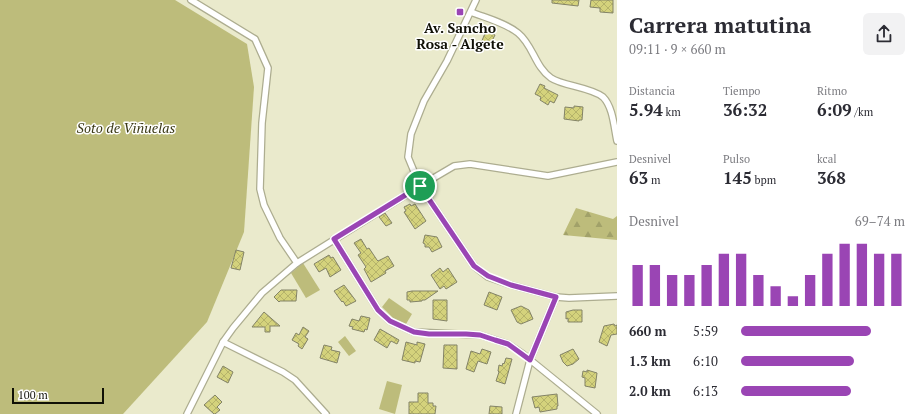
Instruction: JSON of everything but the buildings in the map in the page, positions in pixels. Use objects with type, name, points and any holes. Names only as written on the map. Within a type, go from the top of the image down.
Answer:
[{"type":"street","points":[[191,0],[255,39],[268,68],[262,123],[260,189],[264,205],[280,238],[297,263]]},
{"type":"street","points":[[476,0],[447,61],[424,101],[410,134],[408,157],[420,186],[474,266],[488,276],[499,281],[556,297],[569,298],[617,296]]},
{"type":"street","points":[[471,12],[508,27],[519,34],[540,67],[552,78],[588,90],[603,98],[610,108],[617,140]]},
{"type":"street","points":[[187,414],[223,342],[262,293],[297,263],[454,166],[470,164],[548,176],[617,162]]},
{"type":"street","points":[[334,239],[378,310],[390,321],[414,332],[429,334],[466,334],[488,337],[508,344],[597,414]]},
{"type":"street","points":[[516,414],[530,360],[556,297]]},
{"type":"street","points":[[223,342],[283,372],[295,380],[326,414]]},
{"type":"green space","name":"Soto de Viñuelas","points":[[0,0],[175,0],[247,44],[254,87],[244,232],[207,322],[123,414],[0,414]]},
{"type":"green space","points":[[576,208],[613,219],[617,216],[617,240],[563,235]]},
{"type":"green space","points":[[303,263],[320,290],[306,298],[291,273]]},
{"type":"green space","points":[[389,298],[412,314],[406,324],[394,319],[382,307]]},
{"type":"green space","points":[[345,336],[356,351],[349,356],[338,342]]},
{"type":"green space","points":[[387,381],[402,385],[395,414],[379,409]]},
{"type":"place","name":"Av. Sancho Rosa - Algete","points":[[460,12]]},
{"type":"route","points":[[420,186],[474,266],[488,276],[511,285],[556,297],[530,360],[508,344],[480,335],[429,334],[414,332],[390,321],[378,310],[334,239],[420,186]]}]
